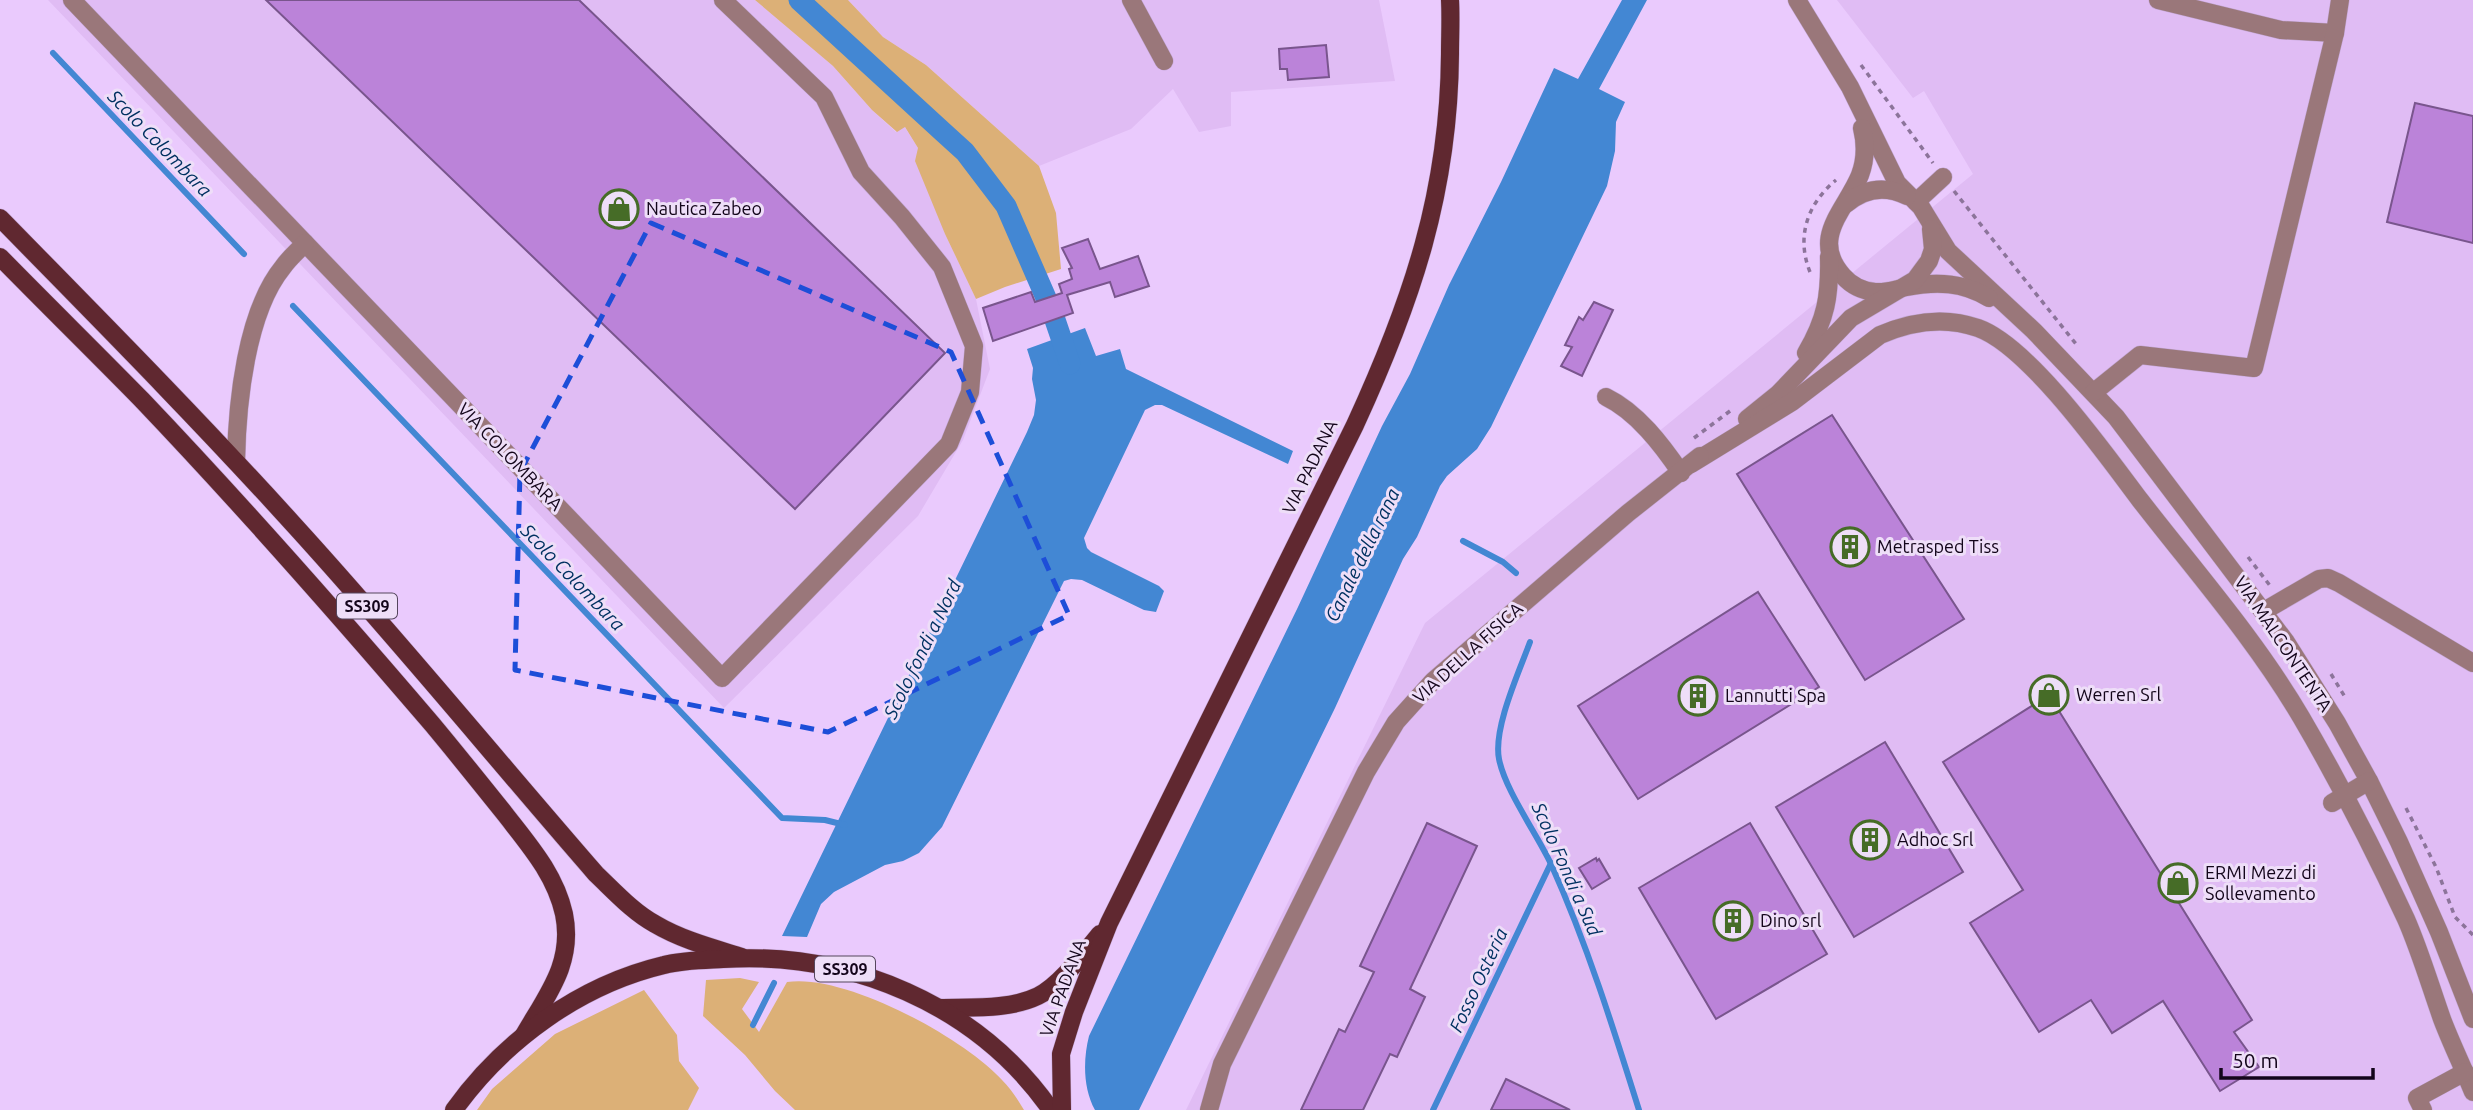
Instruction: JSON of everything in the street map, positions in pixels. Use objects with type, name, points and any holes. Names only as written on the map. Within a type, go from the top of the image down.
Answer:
[{"type":"main road","name":"VIA PADANA","points":[[1062,1110],[1061,1054],[1074,1012],[1110,923],[1355,425],[1401,316],[1423,254],[1440,178],[1448,112],[1450,0]]},
{"type":"main road","name":"SS309","points":[[0,218],[236,461],[391,633],[597,874],[652,923],[678,937],[742,957]]},
{"type":"main road","name":"SS309","points":[[0,257],[142,401],[260,529],[452,747],[539,857],[558,895],[564,914],[565,953],[562,969],[524,1035]]},
{"type":"main road","name":"VIA PADANA","points":[[940,1008],[1004,1005],[1039,996],[1065,974],[1110,923]]},
{"type":"main road","name":"SS309","points":[[454,1110],[482,1075],[524,1035],[566,1006],[631,975],[688,961],[742,957],[784,959],[851,971],[904,989],[940,1008],[997,1049],[1022,1073],[1051,1110]]},
{"type":"street","name":"VIA COLOMBARA","points":[[72,0],[722,678],[949,444],[970,391],[974,346],[942,267],[861,172],[824,97],[723,0]]},
{"type":"street","points":[[1131,0],[1164,61]]},
{"type":"street","name":"VIA MALCONTENTA","points":[[1797,0],[1850,87],[1890,170],[1930,222],[1948,251],[1959,264],[2019,316],[2116,417],[2264,611],[2337,723],[2369,781],[2429,909],[2473,1018]]},
{"type":"street","points":[[2158,0],[2281,30],[2335,33]]},
{"type":"street","points":[[2094,392],[2140,355],[2254,368],[2335,33],[2340,0]]},
{"type":"street","name":"VIA MALCONTENTA","points":[[1850,87],[1866,146],[1859,176],[1833,222],[1829,248],[1840,273],[1856,286],[1878,292],[1929,283],[1949,283],[1980,293],[2019,316]]},
{"type":"street","points":[[1838,211],[1858,194],[1870,190],[1889,189],[1912,199],[1943,177]]},
{"type":"street","points":[[1904,288],[1915,280],[1929,261],[1933,237],[1930,222]]},
{"type":"street","points":[[236,461],[241,381],[253,334],[264,301],[281,268],[306,243]]},
{"type":"street","name":"VIA DELLA FISICA","points":[[1778,394],[1807,353],[1824,318],[1830,285],[1829,248]]},
{"type":"street","name":"VIA DELLA FISICA","points":[[1209,1110],[1222,1064],[1366,772],[1396,722],[1433,681],[1628,513],[1778,394],[1851,318],[1904,288]]},
{"type":"street","points":[[1606,397],[1624,406],[1670,456],[1686,469],[1792,402],[1880,335],[1906,325],[1932,320],[1980,329],[1997,338],[2050,387],[2225,606],[2300,715],[2338,799],[2406,920],[2443,1021],[2473,1092]]},
{"type":"street","points":[[2264,611],[2319,579],[2328,578],[2473,663]]},
{"type":"street","points":[[2338,799],[2369,781]]},
{"type":"street","points":[[2423,1110],[2417,1098],[2465,1072]]},
{"type":"path","points":[[1812,280],[1804,252],[1804,230],[1815,201],[1840,174]]},
{"type":"path","points":[[1670,456],[1739,404]]},
{"type":"highlighted area","points":[[651,223],[951,352],[1069,615],[828,732],[515,670],[520,472]]},
{"type":"shaded area","points":[[48,0],[755,0],[833,66],[872,110],[896,132],[904,126],[918,148],[945,234],[976,299],[990,369],[963,440],[918,516],[724,708]]},
{"type":"shaded area","points":[[755,0],[848,0],[883,37],[926,65],[1039,166],[1056,213],[1061,269],[976,299],[915,161],[918,148],[905,127],[897,132],[872,110],[833,66]]},
{"type":"shaded area","points":[[848,0],[1379,0],[1395,81],[1231,92],[1231,126],[1199,132],[1173,89],[1131,129],[1039,166],[926,65],[883,37]]},
{"type":"shaded area","points":[[1837,0],[2473,0],[2473,1110],[1186,1110],[1425,623],[1973,174],[1924,91],[1913,98]]},
{"type":"shaded area","points":[[740,978],[759,982],[742,1009],[759,1032],[787,982],[811,982],[840,988],[902,1012],[961,1046],[1002,1080],[1024,1110],[795,1110],[745,1055],[703,1016],[706,980]]},
{"type":"shaded area","points":[[644,990],[677,1035],[679,1061],[699,1088],[688,1110],[477,1110],[492,1089],[555,1034]]},
{"type":"water","name":"Canale della rana","points":[[1622,0],[1647,0],[1599,89],[1625,102],[1616,122],[1615,151],[1607,186],[1491,427],[1477,449],[1447,476],[1440,486],[1417,537],[1403,559],[1335,708],[1139,1110],[1095,1110],[1088,1093],[1085,1074],[1089,1036],[1298,607],[1382,426],[1410,374],[1449,285],[1554,68],[1578,79]]},
{"type":"water","points":[[1085,328],[1096,356],[1120,349],[1126,369],[1293,451],[1288,464],[1162,405],[1145,410],[1084,538],[1091,552],[1164,591],[1156,612],[1144,610],[1082,580],[1064,581],[942,827],[919,853],[903,861],[885,865],[834,892],[821,904],[807,937],[782,936],[1027,432],[1034,415],[1036,400],[1033,368],[1027,349]]},
{"type":"building","points":[[266,0],[579,0],[945,353],[795,509]]},
{"type":"building","points":[[1326,45],[1329,77],[1288,80],[1287,69],[1280,69],[1279,49]]},
{"type":"building","points":[[2415,103],[2473,116],[2473,243],[2387,222]]},
{"type":"building","points":[[1088,239],[1100,269],[1138,256],[1149,286],[1115,297],[1110,282],[1067,295],[1073,313],[993,341],[983,308],[1031,292],[1035,302],[1062,293],[1059,284],[1072,279],[1069,269],[1072,268],[1062,248]]},
{"type":"building","points":[[1594,302],[1613,310],[1582,376],[1561,366],[1572,347],[1565,345],[1579,317],[1583,320]]},
{"type":"building","name":"Metrasped Tiss","points":[[1832,415],[1964,619],[1865,680],[1737,474]]},
{"type":"building","name":"Lannutti Spa","points":[[1758,592],[1819,687],[1638,799],[1578,706]]},
{"type":"building","points":[[2049,695],[2252,1020],[2234,1032],[2259,1067],[2220,1091],[2163,1001],[2112,1033],[2091,1000],[2039,1032],[1970,923],[2023,890],[1943,762]]},
{"type":"building","name":"Adhoc Srl","points":[[1885,742],[1963,872],[1854,937],[1776,807]]},
{"type":"building","points":[[1427,823],[1477,846],[1410,989],[1425,997],[1397,1057],[1390,1054],[1363,1110],[1301,1110],[1339,1029],[1345,1032],[1374,972],[1360,966]]},
{"type":"building","name":"Dino srl","points":[[1750,823],[1827,954],[1716,1019],[1639,888]]},
{"type":"building","points":[[1596,858],[1610,878],[1592,889],[1579,868]]},
{"type":"building","points":[[1506,1079],[1570,1110],[1491,1110]]},
{"type":"waterway","points":[[799,0],[965,152],[1006,206],[1053,314],[1070,364]]},
{"type":"waterway","name":"Scolo Colombara","points":[[53,53],[244,254]]},
{"type":"waterway","name":"Scolo Colombara","points":[[293,306],[782,818],[825,820],[845,825]]},
{"type":"waterway","name":"Scolo Fondi a Sud","points":[[1463,541],[1503,562],[1516,573]]},
{"type":"waterway","name":"Scolo Fondi a Sud","points":[[1530,642],[1503,716],[1498,746],[1499,759],[1514,798],[1551,864],[1588,955],[1639,1110]]},
{"type":"waterway","name":"Fosso Osteria","points":[[1433,1110],[1551,863]]},
{"type":"waterway","name":"Scolo fondi a Nord","points":[[753,1025],[774,983]]},
{"type":"place","name":"Nautica Zabeo","points":[[619,209]]},
{"type":"place","name":"Metrasped Tiss","points":[[1850,547]]},
{"type":"place","name":"Werren Srl","points":[[2049,695]]},
{"type":"place","name":"Lannutti Spa","points":[[1698,696]]},
{"type":"place","name":"Adhoc Srl","points":[[1870,840]]},
{"type":"place","name":"ERMI Mezzi di Sollevamento","points":[[2178,883]]},
{"type":"place","name":"Dino srl","points":[[1733,921]]}]
